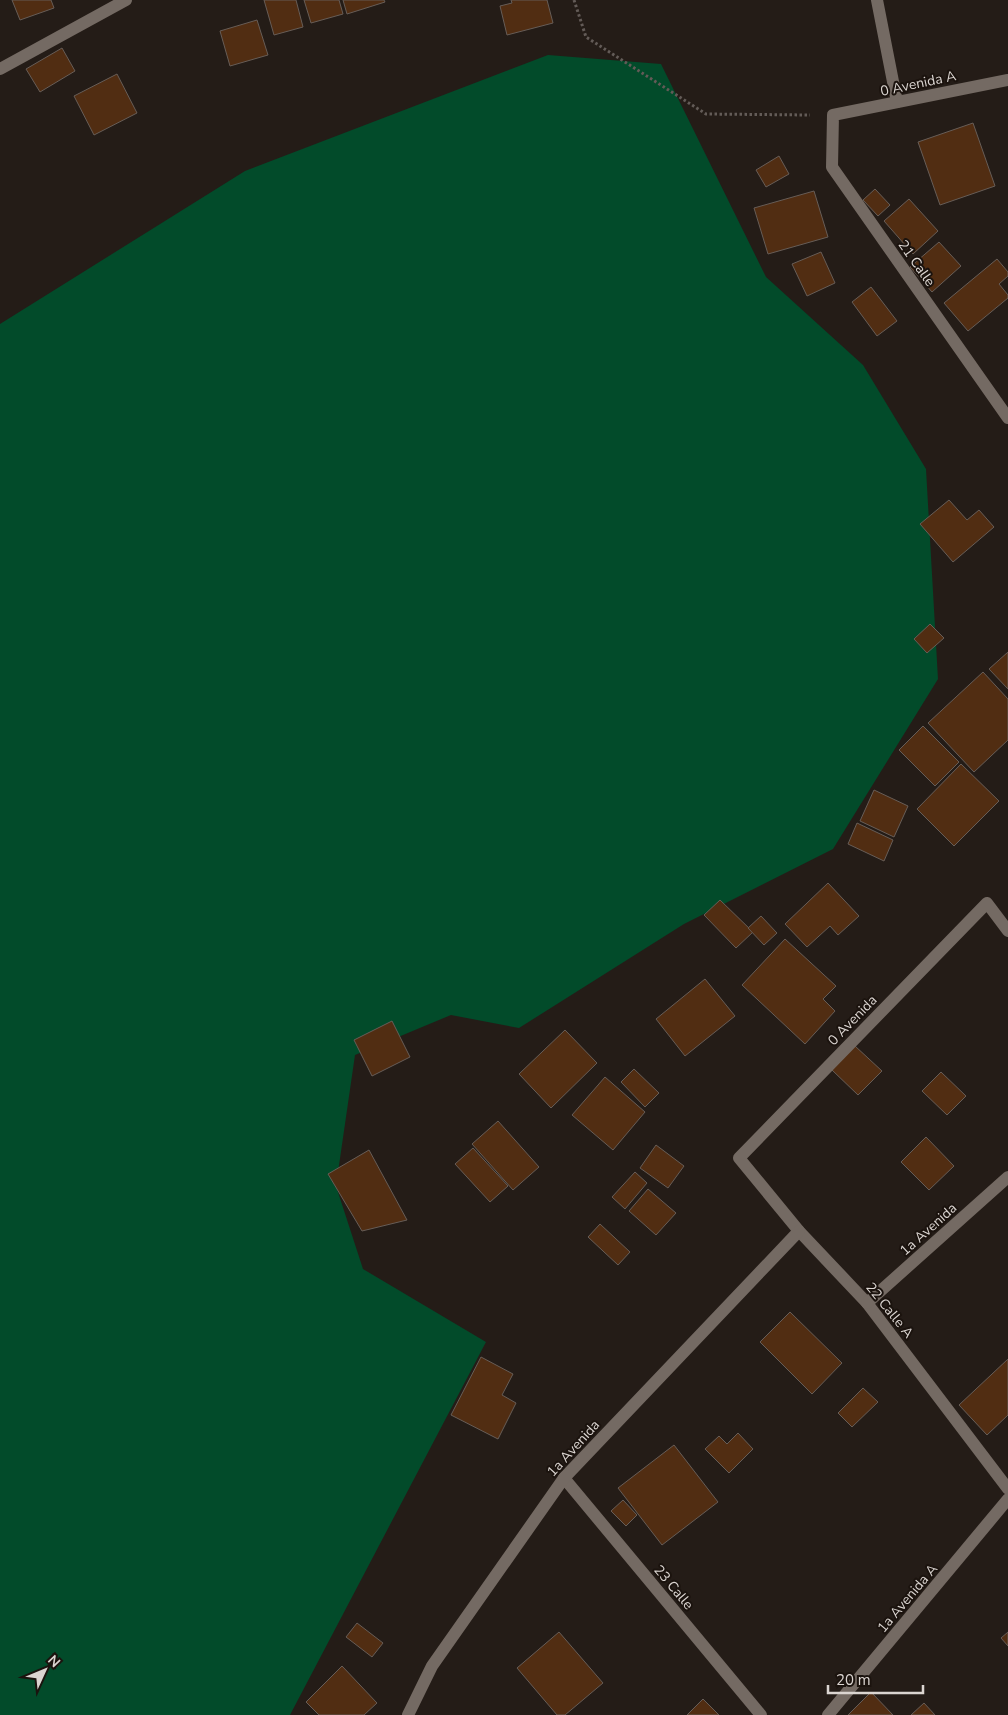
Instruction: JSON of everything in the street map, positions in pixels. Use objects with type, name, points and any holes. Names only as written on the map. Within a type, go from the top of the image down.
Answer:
[{"type":"street","points":[[0,69],[126,0]]},
{"type":"street","points":[[877,0],[897,102]]},
{"type":"street","name":"0 Avenida A","points":[[833,115],[1008,80]]},
{"type":"street","name":"21 Calle","points":[[833,115],[832,167],[1008,418]]},
{"type":"street","name":"0 Avenida","points":[[739,1158],[987,903],[1008,931]]},
{"type":"street","name":"22 Calle A","points":[[739,1158],[799,1231],[867,1303],[1008,1489]]},
{"type":"street","name":"1a Avenida","points":[[867,1303],[1008,1177]]},
{"type":"street","name":"1a Avenida","points":[[408,1715],[432,1666],[564,1478],[799,1231]]},
{"type":"street","name":"23 Calle","points":[[564,1478],[761,1715]]},
{"type":"street","name":"1a Avenida A","points":[[828,1715],[1008,1499]]},
{"type":"path","points":[[574,0],[586,37],[706,114],[833,115]]},
{"type":"green space","points":[[548,55],[661,64],[766,277],[863,365],[926,469],[938,679],[833,849],[684,924],[519,1028],[451,1015],[355,1055],[336,1186],[363,1269],[486,1342],[290,1715],[0,1715],[0,324],[245,171]]},
{"type":"building","points":[[12,0],[51,0],[54,8],[20,20]]},
{"type":"building","points":[[264,0],[296,0],[303,27],[274,35]]},
{"type":"building","points":[[304,0],[339,0],[343,14],[311,23]]},
{"type":"building","points":[[343,0],[384,0],[385,2],[347,14]]},
{"type":"building","points":[[511,0],[547,0],[553,23],[507,35],[500,6],[512,3]]},
{"type":"building","points":[[257,20],[268,55],[230,66],[220,31]]},
{"type":"building","points":[[62,48],[75,71],[40,92],[26,69]]},
{"type":"building","points":[[117,74],[137,113],[94,135],[74,96]]},
{"type":"building","points":[[973,123],[995,186],[940,205],[918,142]]},
{"type":"building","points":[[779,156],[789,174],[766,187],[756,170]]},
{"type":"building","points":[[875,189],[890,205],[878,216],[863,200]]},
{"type":"building","points":[[814,191],[828,237],[768,254],[754,208]]},
{"type":"building","points":[[909,199],[938,231],[913,254],[884,221]]},
{"type":"building","points":[[939,242],[961,266],[932,292],[910,267]]},
{"type":"building","points":[[821,252],[835,283],[807,296],[792,264]]},
{"type":"building","points":[[997,259],[1008,272],[1008,276],[999,284],[1008,295],[1008,298],[968,331],[944,303]]},
{"type":"building","points":[[871,287],[897,321],[877,336],[852,302]]},
{"type":"building","points":[[949,500],[967,520],[979,510],[994,527],[953,562],[920,524]]},
{"type":"building","points":[[930,624],[944,638],[927,653],[914,639]]},
{"type":"building","points":[[1008,652],[1008,689],[989,669]]},
{"type":"building","points":[[983,672],[1008,699],[1008,740],[974,772],[928,723]]},
{"type":"building","points":[[923,726],[959,762],[935,786],[899,750]]},
{"type":"building","points":[[961,764],[999,801],[954,846],[917,809]]},
{"type":"building","points":[[874,790],[908,806],[894,837],[860,821]]},
{"type":"building","points":[[857,823],[893,840],[884,861],[848,844]]},
{"type":"building","points":[[828,883],[859,916],[838,935],[830,926],[807,947],[785,924]]},
{"type":"building","points":[[720,900],[753,932],[736,948],[704,915]]},
{"type":"building","points":[[761,916],[777,933],[764,945],[748,928]]},
{"type":"building","points":[[785,939],[836,986],[823,999],[835,1011],[805,1044],[742,985]]},
{"type":"building","points":[[705,979],[735,1016],[685,1056],[656,1019]]},
{"type":"building","points":[[392,1021],[410,1057],[372,1076],[354,1040]]},
{"type":"building","points":[[565,1030],[597,1063],[551,1108],[519,1074]]},
{"type":"building","points":[[855,1046],[882,1071],[858,1095],[832,1070]]},
{"type":"building","points":[[634,1069],[659,1093],[645,1107],[621,1082]]},
{"type":"building","points":[[941,1072],[966,1096],[947,1115],[922,1091]]},
{"type":"building","points":[[605,1077],[645,1112],[613,1150],[572,1115]]},
{"type":"building","points":[[498,1121],[539,1167],[513,1190],[472,1144]]},
{"type":"building","points":[[926,1137],[954,1166],[929,1190],[901,1162]]},
{"type":"building","points":[[656,1145],[684,1166],[668,1188],[640,1168]]},
{"type":"building","points":[[473,1148],[508,1186],[490,1202],[455,1164]]},
{"type":"building","points":[[369,1150],[407,1220],[362,1231],[328,1174]]},
{"type":"building","points":[[635,1172],[647,1183],[625,1209],[612,1197]]},
{"type":"building","points":[[648,1189],[676,1213],[656,1235],[629,1211]]},
{"type":"building","points":[[600,1224],[630,1252],[618,1265],[588,1237]]},
{"type":"building","points":[[790,1312],[842,1363],[812,1394],[760,1342]]},
{"type":"building","points":[[481,1357],[513,1374],[502,1395],[516,1403],[498,1439],[451,1415]]},
{"type":"building","points":[[1008,1359],[1008,1415],[987,1435],[959,1405]]},
{"type":"building","points":[[863,1388],[878,1402],[852,1427],[838,1413]]},
{"type":"building","points":[[738,1433],[753,1449],[729,1473],[705,1449],[719,1436],[727,1444]]},
{"type":"building","points":[[674,1445],[718,1502],[662,1545],[618,1488]]},
{"type":"building","points":[[623,1500],[637,1515],[626,1526],[611,1511]]},
{"type":"building","points":[[357,1623],[383,1643],[372,1657],[346,1637]]},
{"type":"building","points":[[559,1632],[603,1683],[565,1715],[557,1715],[517,1668]]},
{"type":"building","points":[[1008,1632],[1008,1646],[1001,1638]]},
{"type":"building","points":[[342,1666],[377,1703],[364,1715],[319,1715],[306,1702]]},
{"type":"building","points":[[871,1692],[893,1715],[848,1715]]},
{"type":"building","points":[[703,1699],[719,1715],[687,1715]]},
{"type":"building","points":[[924,1703],[935,1715],[911,1715]]}]
